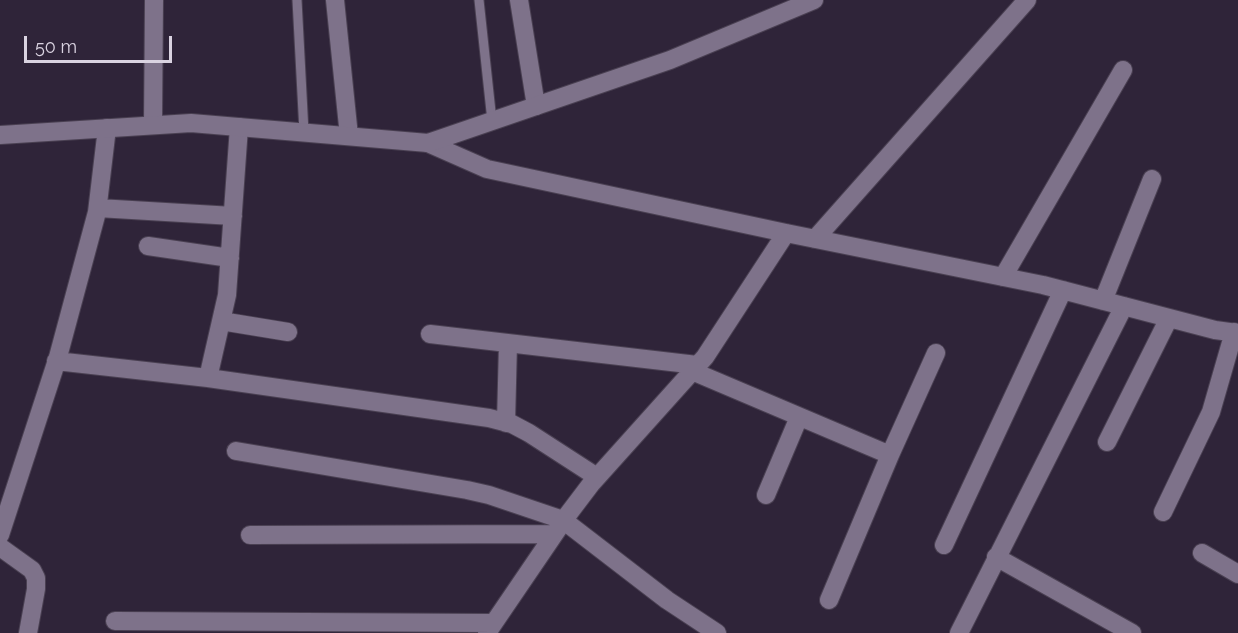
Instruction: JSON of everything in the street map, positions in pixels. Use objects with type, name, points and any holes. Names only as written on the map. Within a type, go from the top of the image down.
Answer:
[{"type":"street","points":[[153,125],[154,0]]},
{"type":"street","points":[[335,0],[349,136]]},
{"type":"street","points":[[519,0],[536,106]]},
{"type":"street","points":[[428,143],[670,60],[814,0]]},
{"type":"street","points":[[815,239],[1027,0]]},
{"type":"street","points":[[1003,277],[1123,70]]},
{"type":"street","points":[[0,135],[191,123],[428,143],[487,169],[1063,290],[1215,330],[1236,332],[1212,412],[1163,512]]},
{"type":"street","points":[[208,378],[227,295],[239,127]]},
{"type":"street","points":[[0,535],[56,361],[98,208],[107,128]]},
{"type":"street","points":[[1103,301],[1152,179]]},
{"type":"street","points":[[98,208],[233,216]]},
{"type":"street","points":[[115,621],[490,628],[559,527],[597,477],[711,348],[786,233]]},
{"type":"street","points":[[147,246],[230,258]]},
{"type":"street","points":[[944,546],[1063,290]]},
{"type":"street","points":[[959,633],[1124,306]]},
{"type":"street","points":[[1107,442],[1169,318]]},
{"type":"street","points":[[221,321],[288,332]]},
{"type":"street","points":[[430,334],[695,368],[799,417],[890,455]]},
{"type":"street","points":[[506,423],[508,343]]},
{"type":"street","points":[[829,600],[936,353]]},
{"type":"street","points":[[56,361],[208,378],[489,418],[529,433],[597,477]]},
{"type":"street","points":[[766,495],[799,417]]},
{"type":"street","points":[[236,451],[489,495],[559,527],[717,633]]},
{"type":"street","points":[[250,534],[559,527]]},
{"type":"street","points":[[0,547],[32,570],[36,578],[28,633]]},
{"type":"street","points":[[1202,553],[1238,574]]},
{"type":"street","points":[[996,557],[1132,633]]},
{"type":"lane","points":[[297,0],[304,132]]},
{"type":"lane","points":[[479,0],[492,121]]}]
